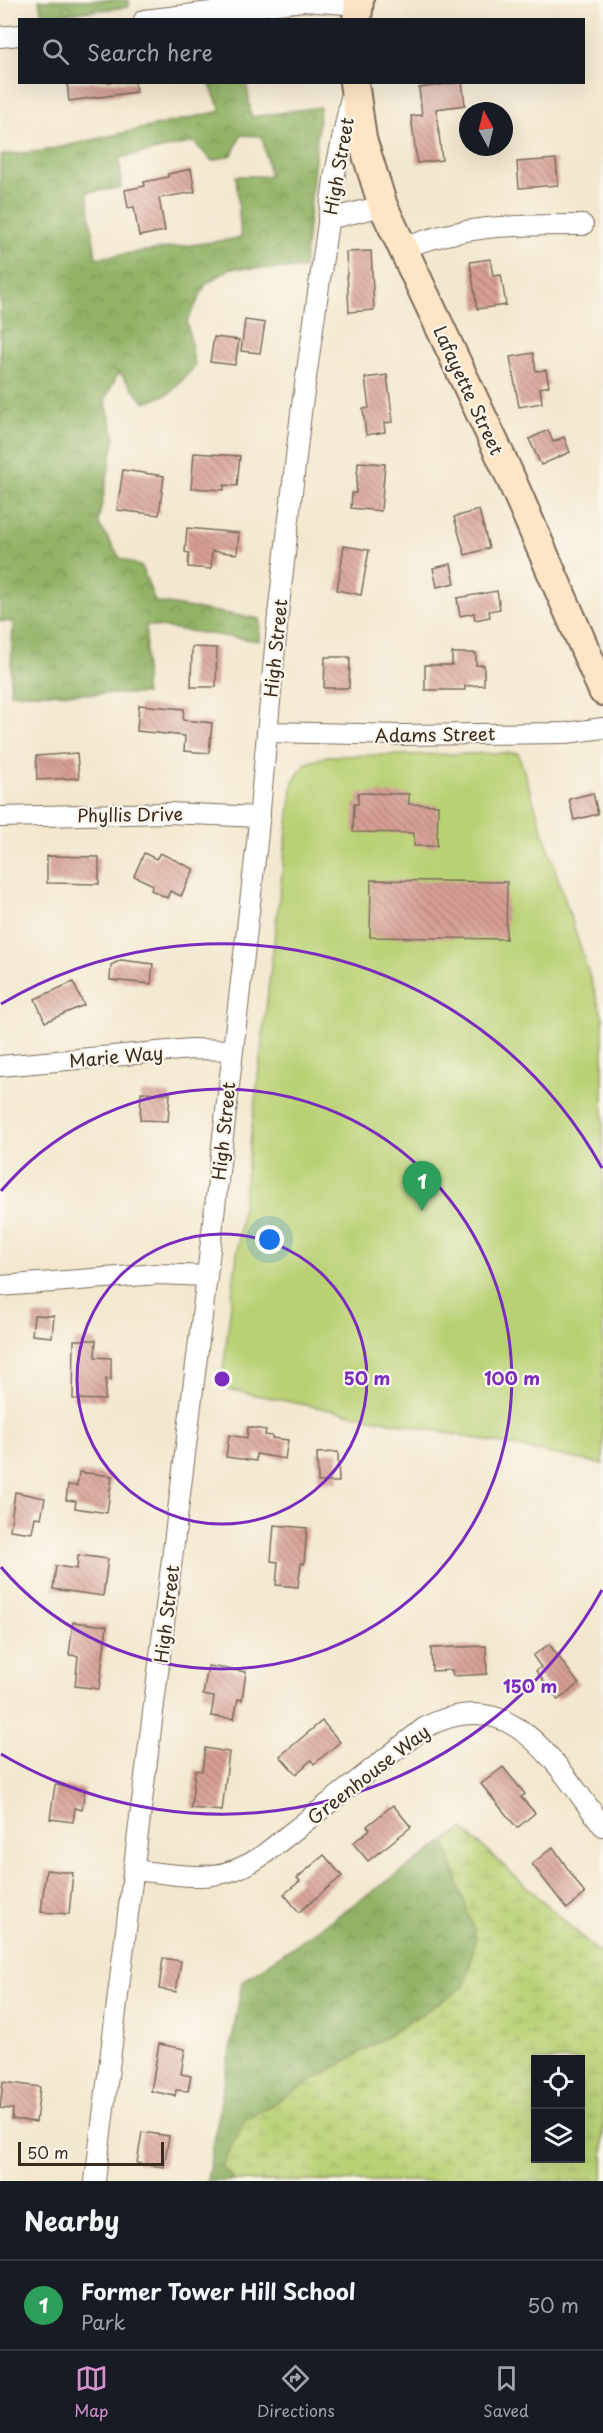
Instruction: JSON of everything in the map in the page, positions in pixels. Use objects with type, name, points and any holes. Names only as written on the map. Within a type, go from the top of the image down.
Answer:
[{"type":"main road","name":"Lafayette Street","points":[[354,84],[362,139],[383,207],[508,472],[603,691]]},
{"type":"street","points":[[161,18],[304,1],[358,8]]},
{"type":"street","points":[[0,37],[18,35]]},
{"type":"street","name":"High Street","points":[[94,2181],[207,1276],[260,817],[297,448],[338,152],[354,84]]},
{"type":"street","points":[[328,219],[383,207]]},
{"type":"street","points":[[402,249],[433,237],[477,228],[583,225]]},
{"type":"street","name":"Adams Street","points":[[267,732],[403,735],[566,733],[603,728]]},
{"type":"street","name":"Phyllis Drive","points":[[0,817],[167,813],[260,817]]},
{"type":"street","name":"Marie Way","points":[[0,1066],[191,1049],[233,1050]]},
{"type":"street","points":[[0,1286],[158,1274],[207,1276]]},
{"type":"street","name":"Greenhouse Way","points":[[134,1870],[204,1877],[230,1874],[242,1869],[263,1856],[424,1728],[443,1719],[466,1714],[503,1718],[525,1731],[603,1826]]},
{"type":"green space","points":[[39,0],[129,0],[129,7],[42,16]]},
{"type":"green space","points":[[209,84],[247,84],[251,117],[320,107],[304,269],[231,268],[206,284],[187,322],[195,366],[170,393],[145,403],[119,372],[105,400],[115,437],[98,523],[120,558],[142,567],[155,602],[260,619],[259,641],[146,625],[145,694],[10,693],[13,622],[0,621],[0,155],[43,151],[221,111]],"holes":[[[241,135],[262,136],[270,176],[236,176],[241,238],[96,258],[87,192],[121,188],[120,158],[194,142],[212,161],[232,155]]]},
{"type":"green space","points":[[518,753],[603,1018],[603,1464],[221,1388],[293,781],[305,764],[327,756]]},
{"type":"green space","points":[[463,1829],[603,1956],[603,2181],[207,2181],[242,1982]]},
{"type":"green space","points":[[463,1829],[603,1956],[603,2181],[234,2181],[222,2166],[245,2120],[386,2037],[465,1986],[476,1938],[445,1842]]},
{"type":"building","points":[[67,84],[135,84],[136,92],[69,101]]},
{"type":"building","points":[[462,84],[465,102],[459,102],[459,106],[436,109],[442,160],[417,163],[411,116],[422,115],[419,88]]},
{"type":"building","points":[[556,159],[558,185],[519,188],[517,162]]},
{"type":"building","points":[[191,169],[195,192],[159,198],[165,231],[139,236],[134,207],[128,208],[125,190],[145,186],[144,182]]},
{"type":"building","points":[[371,251],[374,310],[349,312],[346,252]]},
{"type":"building","points":[[490,259],[493,276],[501,275],[506,305],[477,309],[470,262]]},
{"type":"building","points":[[245,320],[265,323],[260,353],[241,351]]},
{"type":"building","points":[[214,337],[239,340],[235,365],[210,362]]},
{"type":"building","points":[[533,353],[536,371],[546,370],[549,386],[540,388],[542,403],[519,407],[510,357]]},
{"type":"building","points":[[387,375],[393,422],[384,423],[385,432],[366,435],[363,409],[369,408],[365,378]]},
{"type":"building","points":[[548,430],[553,442],[564,437],[570,452],[541,465],[529,439]]},
{"type":"building","points":[[194,453],[240,456],[237,486],[224,485],[224,490],[191,488]]},
{"type":"building","points":[[358,462],[385,464],[381,511],[351,508],[352,493],[356,493]]},
{"type":"building","points":[[123,470],[164,476],[159,515],[117,510]]},
{"type":"building","points":[[479,510],[489,548],[465,555],[454,517]]},
{"type":"building","points":[[187,528],[239,533],[237,554],[212,551],[211,569],[188,567],[189,553],[185,552]]},
{"type":"building","points":[[344,546],[369,550],[361,595],[337,590]]},
{"type":"building","points":[[451,564],[455,583],[437,587],[433,568]]},
{"type":"building","points":[[497,591],[500,609],[489,611],[490,617],[475,620],[474,613],[460,616],[457,598]]},
{"type":"building","points":[[192,647],[217,648],[216,687],[191,687]]},
{"type":"building","points":[[452,653],[476,653],[476,665],[484,665],[484,685],[465,686],[465,690],[425,690],[425,665],[452,665]]},
{"type":"building","points":[[325,657],[350,657],[349,688],[324,688]]},
{"type":"building","points":[[139,705],[184,709],[183,720],[212,723],[209,753],[184,751],[185,736],[137,731]]},
{"type":"building","points":[[77,753],[79,778],[37,780],[36,756]]},
{"type":"building","points":[[358,793],[409,794],[409,804],[438,805],[437,846],[414,846],[414,833],[353,832],[354,804],[358,804]]},
{"type":"building","points":[[593,793],[598,814],[574,820],[569,799]]},
{"type":"building","points":[[144,853],[156,859],[160,853],[194,869],[181,896],[170,891],[167,898],[151,890],[153,885],[134,876]]},
{"type":"building","points":[[47,856],[99,857],[99,884],[47,883]]},
{"type":"building","points":[[371,880],[507,882],[506,939],[370,937]]},
{"type":"building","points":[[121,960],[153,964],[151,984],[110,980],[111,965]]},
{"type":"building","points":[[73,982],[84,1005],[45,1022],[35,999]]},
{"type":"building","points":[[141,1092],[170,1094],[168,1121],[140,1120]]},
{"type":"building","points":[[34,1315],[54,1316],[52,1337],[32,1335]]},
{"type":"building","points":[[74,1340],[96,1340],[95,1357],[111,1358],[111,1380],[106,1379],[105,1400],[73,1399]]},
{"type":"building","points":[[248,1427],[266,1430],[265,1435],[272,1436],[272,1438],[288,1440],[285,1459],[256,1454],[256,1461],[226,1457],[229,1435],[247,1438]]},
{"type":"building","points":[[338,1452],[339,1482],[318,1482],[317,1453]]},
{"type":"building","points":[[79,1472],[112,1476],[107,1513],[75,1508],[76,1501],[66,1500],[68,1485],[77,1486]]},
{"type":"building","points":[[15,1492],[45,1498],[41,1518],[35,1517],[32,1533],[10,1530]]},
{"type":"building","points":[[274,1525],[307,1528],[304,1564],[301,1563],[298,1587],[276,1585],[278,1562],[271,1561]]},
{"type":"building","points":[[78,1555],[108,1559],[103,1596],[53,1589],[56,1566],[77,1569]]},
{"type":"building","points":[[73,1622],[107,1626],[99,1689],[75,1686],[78,1656],[69,1655]]},
{"type":"building","points":[[549,1644],[579,1684],[558,1700],[536,1671],[541,1667],[533,1656]]},
{"type":"building","points":[[486,1646],[487,1674],[453,1676],[452,1670],[432,1671],[431,1648]]},
{"type":"building","points":[[208,1666],[246,1672],[242,1700],[238,1699],[234,1719],[211,1716],[214,1697],[203,1695]]},
{"type":"building","points":[[322,1721],[340,1742],[314,1764],[311,1760],[296,1774],[280,1756]]},
{"type":"building","points":[[205,1748],[229,1752],[222,1811],[191,1808],[195,1770],[202,1771]]},
{"type":"building","points":[[503,1767],[525,1794],[521,1797],[535,1813],[517,1828],[481,1784]]},
{"type":"building","points":[[55,1785],[85,1789],[82,1810],[75,1808],[73,1822],[50,1819]]},
{"type":"building","points":[[393,1805],[411,1827],[368,1861],[353,1843],[370,1829],[367,1826]]},
{"type":"building","points":[[553,1847],[585,1894],[567,1909],[532,1864]]},
{"type":"building","points":[[324,1855],[342,1876],[299,1912],[284,1894],[300,1881],[297,1878]]},
{"type":"building","points":[[46,1870],[73,1873],[69,1914],[41,1912]]},
{"type":"building","points":[[163,1958],[181,1961],[176,1992],[159,1989]]},
{"type":"building","points":[[159,2044],[185,2049],[181,2074],[191,2076],[188,2091],[176,2090],[175,2096],[151,2091]]},
{"type":"building","points":[[3,2082],[40,2087],[36,2122],[12,2119],[13,2109],[0,2108]]},
{"type":"building","points":[[142,2132],[169,2136],[164,2167],[137,2163]]},
{"type":"place","name":"Former Tower Hill School","points":[[422,1211]]}]
